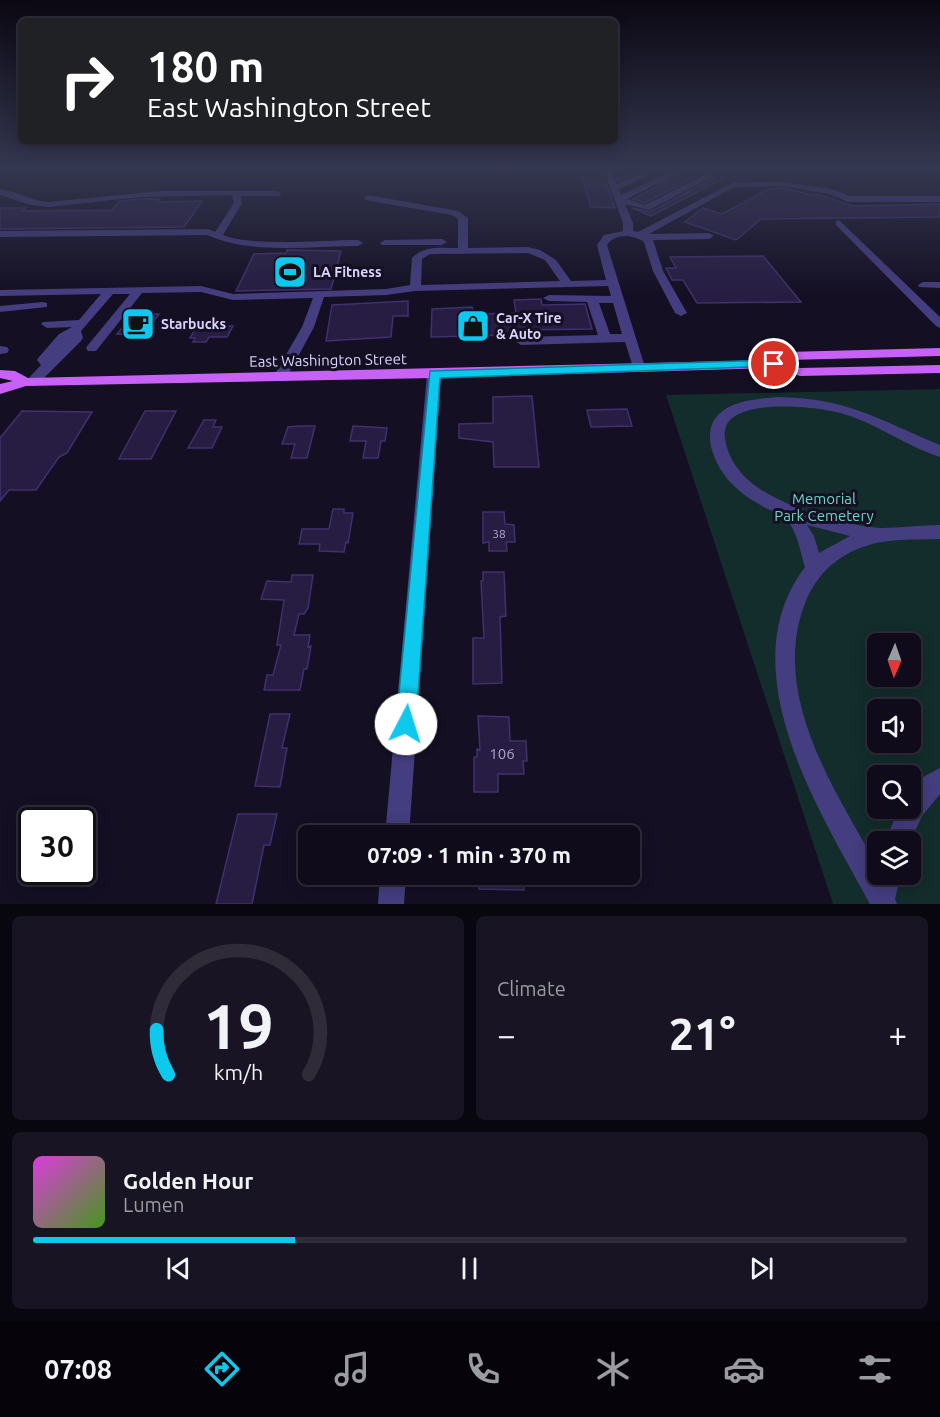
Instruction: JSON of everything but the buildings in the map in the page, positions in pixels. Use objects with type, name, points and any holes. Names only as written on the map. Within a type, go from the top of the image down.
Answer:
[{"type":"main road","name":"East Washington Street","points":[[774,364],[786,356],[940,352]]},
{"type":"main road","name":"East Washington Street","points":[[0,388],[29,382],[774,364],[800,372],[940,369]]},
{"type":"main road","name":"East Washington Street","points":[[0,374],[10,374],[29,382]]},
{"type":"street","points":[[217,236],[233,210]]},
{"type":"street","points":[[439,210],[455,213],[463,218],[463,246]]},
{"type":"street","points":[[623,210],[628,223],[628,233]]},
{"type":"street","points":[[642,236],[688,210]]},
{"type":"street","points":[[839,223],[940,324]]},
{"type":"street","points":[[0,234],[208,232],[229,242],[254,244],[358,243]]},
{"type":"street","points":[[639,367],[602,245],[612,234],[709,236]]},
{"type":"street","points":[[642,236],[649,241],[658,271],[681,313]]},
{"type":"street","points":[[385,243],[528,250],[542,253],[552,260],[568,285]]},
{"type":"street","points":[[415,288],[417,258],[423,253],[463,246]]},
{"type":"street","points":[[0,293],[201,289],[233,297],[319,295],[415,288],[612,283]]},
{"type":"street","points":[[923,285],[938,285]]},
{"type":"street","points":[[92,348],[138,291]]},
{"type":"street","points":[[29,382],[47,364],[59,359],[77,338],[79,327],[109,292]]},
{"type":"street","points":[[280,377],[308,327],[319,295]]},
{"type":"street","points":[[549,298],[617,300]]},
{"type":"street","points":[[592,299],[605,338]]},
{"type":"street","points":[[0,309],[43,305]]},
{"type":"street","points":[[47,324],[79,327]]},
{"type":"street","points":[[521,341],[630,338]]},
{"type":"street","points":[[397,825],[434,374]]},
{"type":"street","points":[[938,451],[863,417],[832,406],[798,402],[765,403],[740,408],[723,417],[716,432],[723,459],[738,480],[789,512],[831,525],[880,534],[940,532]]},
{"type":"street","points":[[789,512],[806,536],[814,568]]},
{"type":"street","points":[[880,534],[854,542],[828,556],[814,568],[794,601],[786,628],[784,663],[801,740],[817,777],[885,892]]},
{"type":"street","points":[[902,831],[912,807],[931,786],[940,780]]},
{"type":"street","points":[[391,904],[392,885]]},
{"type":"green space","name":"Memorial Park Cemetery","points":[[940,389],[940,904],[833,904],[666,395]]},
{"type":"place","name":"LA Fitness","points":[[290,272]]},
{"type":"place","name":"Starbucks","points":[[138,324]]},
{"type":"place","name":"Car-X Tire & Auto","points":[[473,326]]},
{"type":"route","points":[[406,724],[434,374],[774,364]]}]
